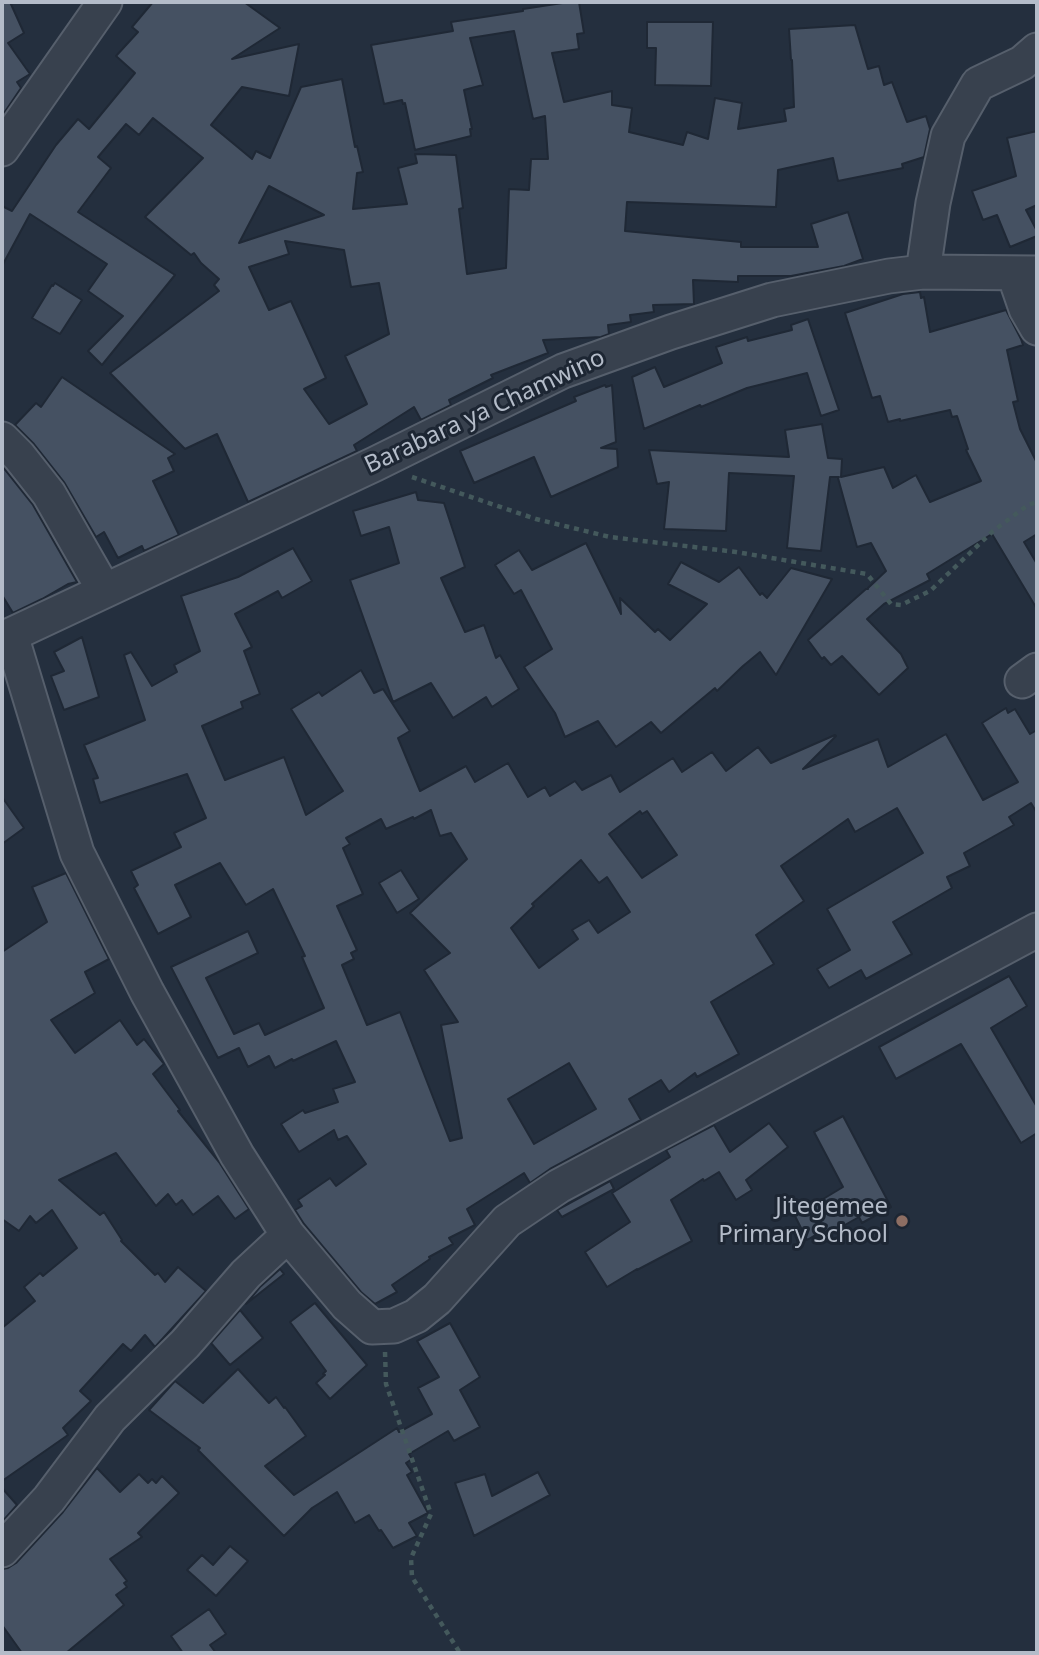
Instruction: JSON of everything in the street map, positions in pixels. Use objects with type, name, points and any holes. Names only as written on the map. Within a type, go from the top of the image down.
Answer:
[{"type":"street","points":[[2,149],[105,2]]},
{"type":"street","points":[[923,272],[933,203],[947,136],[978,84],[1022,63],[1037,50]]},
{"type":"street","name":"Barabara ya Chamwino","points":[[6,637],[375,464],[563,371],[671,331],[772,300],[890,276],[923,272],[1026,273]]},
{"type":"street","points":[[1026,273],[1026,309],[1037,328]]},
{"type":"street","points":[[2,439],[49,494],[104,590]]},
{"type":"street","points":[[6,637],[77,853],[160,1015],[237,1155],[288,1235],[348,1305],[372,1327],[394,1326],[427,1308],[507,1221],[559,1186],[1037,930]]},
{"type":"street","points":[[2,1550],[49,1499],[110,1418],[184,1344],[246,1274],[288,1235]]},
{"type":"path","points":[[375,464],[536,519],[610,537],[736,552],[867,573],[891,604],[901,606],[930,591],[993,531],[1028,505],[1037,502]]},
{"type":"path","points":[[384,1327],[386,1384],[431,1514],[411,1559],[412,1577],[460,1653]]},
{"type":"building","points":[[2,2],[10,2],[24,33],[8,43],[30,74],[17,82],[21,88],[2,116]]},
{"type":"building","points":[[153,2],[244,2],[280,28],[232,59],[299,44],[289,96],[242,87],[211,125],[252,159],[256,151],[270,158],[301,87],[342,79],[355,147],[357,146],[363,172],[357,173],[353,209],[407,204],[398,168],[417,163],[415,154],[456,155],[467,274],[506,268],[509,189],[529,190],[531,159],[548,159],[545,116],[533,119],[514,31],[470,38],[483,85],[464,90],[471,136],[415,150],[405,103],[403,104],[402,100],[384,104],[371,45],[453,31],[451,22],[579,2],[584,33],[577,34],[579,49],[552,53],[564,102],[612,91],[612,105],[632,108],[629,132],[683,145],[687,132],[708,139],[715,98],[742,103],[738,129],[786,121],[784,109],[794,107],[789,29],[855,25],[868,69],[879,66],[884,85],[892,82],[907,122],[926,116],[930,129],[924,157],[902,164],[903,168],[838,181],[833,158],[778,170],[776,207],[627,202],[625,231],[741,242],[741,247],[818,247],[811,224],[848,212],[863,259],[844,266],[791,276],[738,276],[738,282],[693,280],[694,304],[653,305],[654,312],[630,315],[631,322],[608,325],[609,334],[601,337],[543,340],[548,353],[491,375],[493,378],[449,400],[451,405],[421,420],[414,407],[354,445],[357,451],[248,502],[217,434],[185,449],[110,373],[219,291],[214,285],[219,279],[194,253],[191,255],[145,217],[203,158],[153,118],[139,135],[126,124],[98,157],[111,168],[78,212],[175,275],[102,365],[88,351],[123,316],[88,291],[107,264],[30,214],[2,266],[2,206],[12,211],[56,145],[78,119],[89,129],[135,73],[116,56],[138,32],[132,27]],"holes":[[[269,186],[324,215],[239,243]],[[285,241],[344,250],[351,287],[379,283],[389,334],[345,356],[367,404],[329,424],[304,389],[326,378],[291,301],[269,310],[249,267],[289,254]]]},
{"type":"building","points":[[647,22],[713,22],[711,86],[655,85],[656,48],[647,48]]},
{"type":"building","points":[[1037,131],[1037,205],[1026,210],[1037,236],[1010,247],[997,215],[983,220],[972,191],[1016,176],[1007,138]]},
{"type":"building","points":[[55,283],[82,300],[60,334],[32,318]]},
{"type":"building","points":[[920,292],[921,298],[924,297],[930,332],[1006,310],[1021,339],[1023,345],[1007,350],[1018,401],[1013,402],[1020,429],[1037,463],[1037,534],[1024,542],[1037,564],[1037,609],[992,534],[927,574],[930,580],[884,604],[867,619],[901,654],[908,668],[879,695],[842,656],[831,665],[824,657],[822,659],[808,640],[886,571],[871,543],[857,547],[839,477],[830,477],[821,551],[787,548],[794,476],[729,473],[726,531],[664,529],[669,482],[657,484],[649,450],[789,457],[785,430],[822,424],[828,458],[842,459],[841,477],[884,467],[893,488],[916,475],[930,502],[981,481],[966,450],[968,449],[957,416],[952,417],[950,410],[888,422],[880,396],[872,398],[845,313],[903,294]]},
{"type":"building","points":[[808,319],[839,410],[821,416],[807,373],[747,388],[644,429],[632,377],[655,367],[664,387],[722,363],[716,347],[747,337],[748,341],[792,330],[791,325]]},
{"type":"building","points":[[62,377],[175,454],[168,458],[174,471],[153,481],[179,535],[144,551],[142,546],[118,558],[104,532],[96,537],[64,482],[15,425],[36,403],[41,407]]},
{"type":"building","points":[[605,385],[612,385],[616,442],[601,448],[617,449],[618,467],[551,497],[534,457],[474,483],[460,451],[576,401],[574,397]]},
{"type":"building","points":[[2,466],[33,505],[77,582],[68,584],[13,613],[2,595]]},
{"type":"building","points":[[416,492],[418,500],[444,503],[465,567],[441,578],[465,632],[484,625],[496,658],[500,655],[519,689],[492,707],[486,697],[453,718],[431,683],[393,702],[350,580],[399,563],[389,527],[361,536],[353,511]]},
{"type":"building","points":[[586,543],[621,614],[620,598],[655,632],[658,629],[670,640],[707,604],[668,584],[681,562],[719,582],[739,567],[760,595],[762,593],[767,598],[791,568],[832,579],[776,675],[760,652],[717,691],[715,688],[661,733],[651,722],[616,747],[598,721],[565,737],[555,713],[524,667],[552,649],[521,590],[514,594],[495,565],[519,550],[532,570]]},
{"type":"building","points":[[293,548],[312,581],[282,598],[278,591],[235,614],[252,647],[244,651],[260,694],[241,702],[243,708],[202,726],[225,780],[284,757],[306,815],[343,791],[291,709],[319,692],[322,696],[361,670],[374,693],[383,689],[410,731],[398,738],[420,791],[466,766],[475,782],[508,763],[528,797],[545,787],[550,796],[575,781],[582,790],[611,775],[620,792],[673,758],[682,772],[712,752],[726,771],[758,747],[771,763],[835,735],[803,769],[878,739],[888,767],[946,734],[983,800],[1018,782],[982,723],[1006,708],[1008,713],[1015,709],[1030,734],[1037,730],[1037,813],[1031,803],[1009,817],[1014,825],[964,853],[970,866],[947,877],[952,888],[893,922],[912,954],[866,979],[861,970],[829,988],[817,969],[850,950],[827,909],[923,853],[897,808],[855,832],[848,819],[781,866],[804,901],[756,935],[774,964],[711,1002],[739,1054],[697,1077],[695,1073],[669,1092],[661,1080],[629,1099],[641,1120],[550,1169],[530,1183],[524,1173],[467,1209],[475,1225],[449,1238],[453,1244],[429,1257],[430,1259],[392,1285],[397,1292],[375,1304],[361,1292],[295,1210],[302,1206],[298,1200],[330,1178],[336,1186],[366,1164],[347,1136],[338,1140],[334,1130],[299,1152],[281,1124],[303,1110],[305,1113],[338,1102],[333,1089],[355,1082],[336,1041],[275,1068],[269,1056],[248,1067],[239,1048],[218,1058],[171,967],[248,931],[258,953],[206,978],[234,1034],[259,1023],[265,1035],[324,1008],[302,957],[305,956],[273,889],[246,905],[220,863],[175,885],[191,917],[158,934],[134,888],[138,885],[131,871],[181,847],[174,833],[206,818],[187,774],[100,803],[93,779],[98,778],[84,745],[145,720],[124,655],[131,652],[152,686],[177,672],[174,665],[200,651],[181,596],[238,577]],"holes":[[[431,810],[440,836],[451,833],[467,859],[410,913],[450,953],[424,970],[458,1022],[441,1025],[462,1138],[450,1141],[400,1012],[367,1025],[342,965],[354,959],[351,953],[357,950],[337,906],[363,894],[343,848],[350,844],[346,838],[381,819],[386,829],[413,817],[414,819]],[[640,811],[642,814],[647,811],[677,855],[642,878],[609,834]],[[581,860],[599,883],[607,877],[630,912],[598,933],[589,920],[572,930],[578,939],[539,968],[511,928],[534,906],[532,904]],[[569,1063],[596,1109],[534,1144],[508,1099]]]},
{"type":"building","points":[[82,637],[99,697],[64,710],[51,676],[64,671],[54,652]]},
{"type":"building","points":[[2,797],[24,828],[2,844]]},
{"type":"building","points":[[401,870],[419,899],[397,913],[379,883]]},
{"type":"building","points":[[66,873],[109,959],[85,972],[95,993],[51,1020],[75,1053],[120,1020],[137,1045],[144,1039],[164,1064],[153,1074],[180,1110],[178,1111],[219,1162],[249,1209],[235,1219],[218,1196],[193,1215],[182,1200],[176,1205],[168,1194],[156,1206],[116,1153],[59,1180],[100,1215],[104,1212],[121,1241],[155,1275],[158,1273],[165,1282],[178,1267],[206,1291],[155,1347],[145,1335],[131,1351],[123,1344],[80,1391],[91,1401],[63,1428],[68,1435],[2,1481],[2,1328],[35,1301],[24,1287],[40,1273],[43,1276],[77,1248],[52,1210],[36,1223],[30,1216],[19,1231],[2,1219],[2,952],[47,922],[32,887]]},
{"type":"building","points":[[1009,976],[1027,1006],[991,1028],[1037,1107],[1037,1133],[1021,1143],[961,1044],[896,1079],[879,1047]]},
{"type":"building","points":[[843,1116],[891,1207],[862,1223],[859,1217],[827,1235],[824,1230],[807,1240],[795,1216],[843,1187],[814,1132]]},
{"type":"building","points":[[769,1123],[788,1147],[746,1180],[752,1190],[736,1200],[719,1172],[671,1200],[692,1241],[607,1287],[585,1252],[630,1222],[612,1193],[670,1157],[666,1150],[714,1125],[730,1152]]},
{"type":"building","points":[[610,1181],[614,1189],[562,1217],[557,1210]]},
{"type":"building","points":[[280,1269],[284,1274],[246,1304],[260,1287]]},
{"type":"building","points":[[315,1303],[367,1365],[330,1399],[316,1383],[326,1371],[290,1322]]},
{"type":"building","points":[[240,1310],[263,1338],[230,1365],[211,1343]]},
{"type":"building","points":[[450,1323],[480,1377],[460,1390],[480,1427],[454,1441],[448,1431],[409,1454],[412,1459],[406,1463],[412,1472],[407,1475],[428,1513],[409,1523],[417,1536],[393,1548],[369,1515],[355,1523],[337,1492],[312,1508],[284,1536],[198,1450],[200,1448],[149,1410],[175,1381],[203,1403],[238,1369],[269,1403],[276,1397],[306,1436],[265,1466],[294,1495],[397,1428],[399,1432],[432,1414],[418,1388],[439,1377],[417,1341]]},
{"type":"building","points":[[97,1468],[120,1492],[139,1474],[148,1483],[152,1479],[156,1483],[162,1476],[179,1493],[138,1533],[142,1537],[110,1559],[127,1581],[124,1583],[127,1587],[116,1595],[124,1605],[66,1653],[22,1653],[2,1625],[2,1569],[16,1563],[63,1512]]},
{"type":"building","points":[[538,1472],[550,1495],[474,1536],[455,1483],[485,1474],[492,1496]]},
{"type":"building","points":[[2,1488],[17,1505],[2,1522]]},
{"type":"building","points":[[230,1546],[248,1561],[216,1596],[187,1570],[202,1555],[213,1565]]},
{"type":"building","points":[[209,1609],[226,1634],[210,1645],[216,1653],[183,1653],[171,1636]]},
{"type":"place","name":"Jitegemee Primary School","points":[[902,1221]]}]
